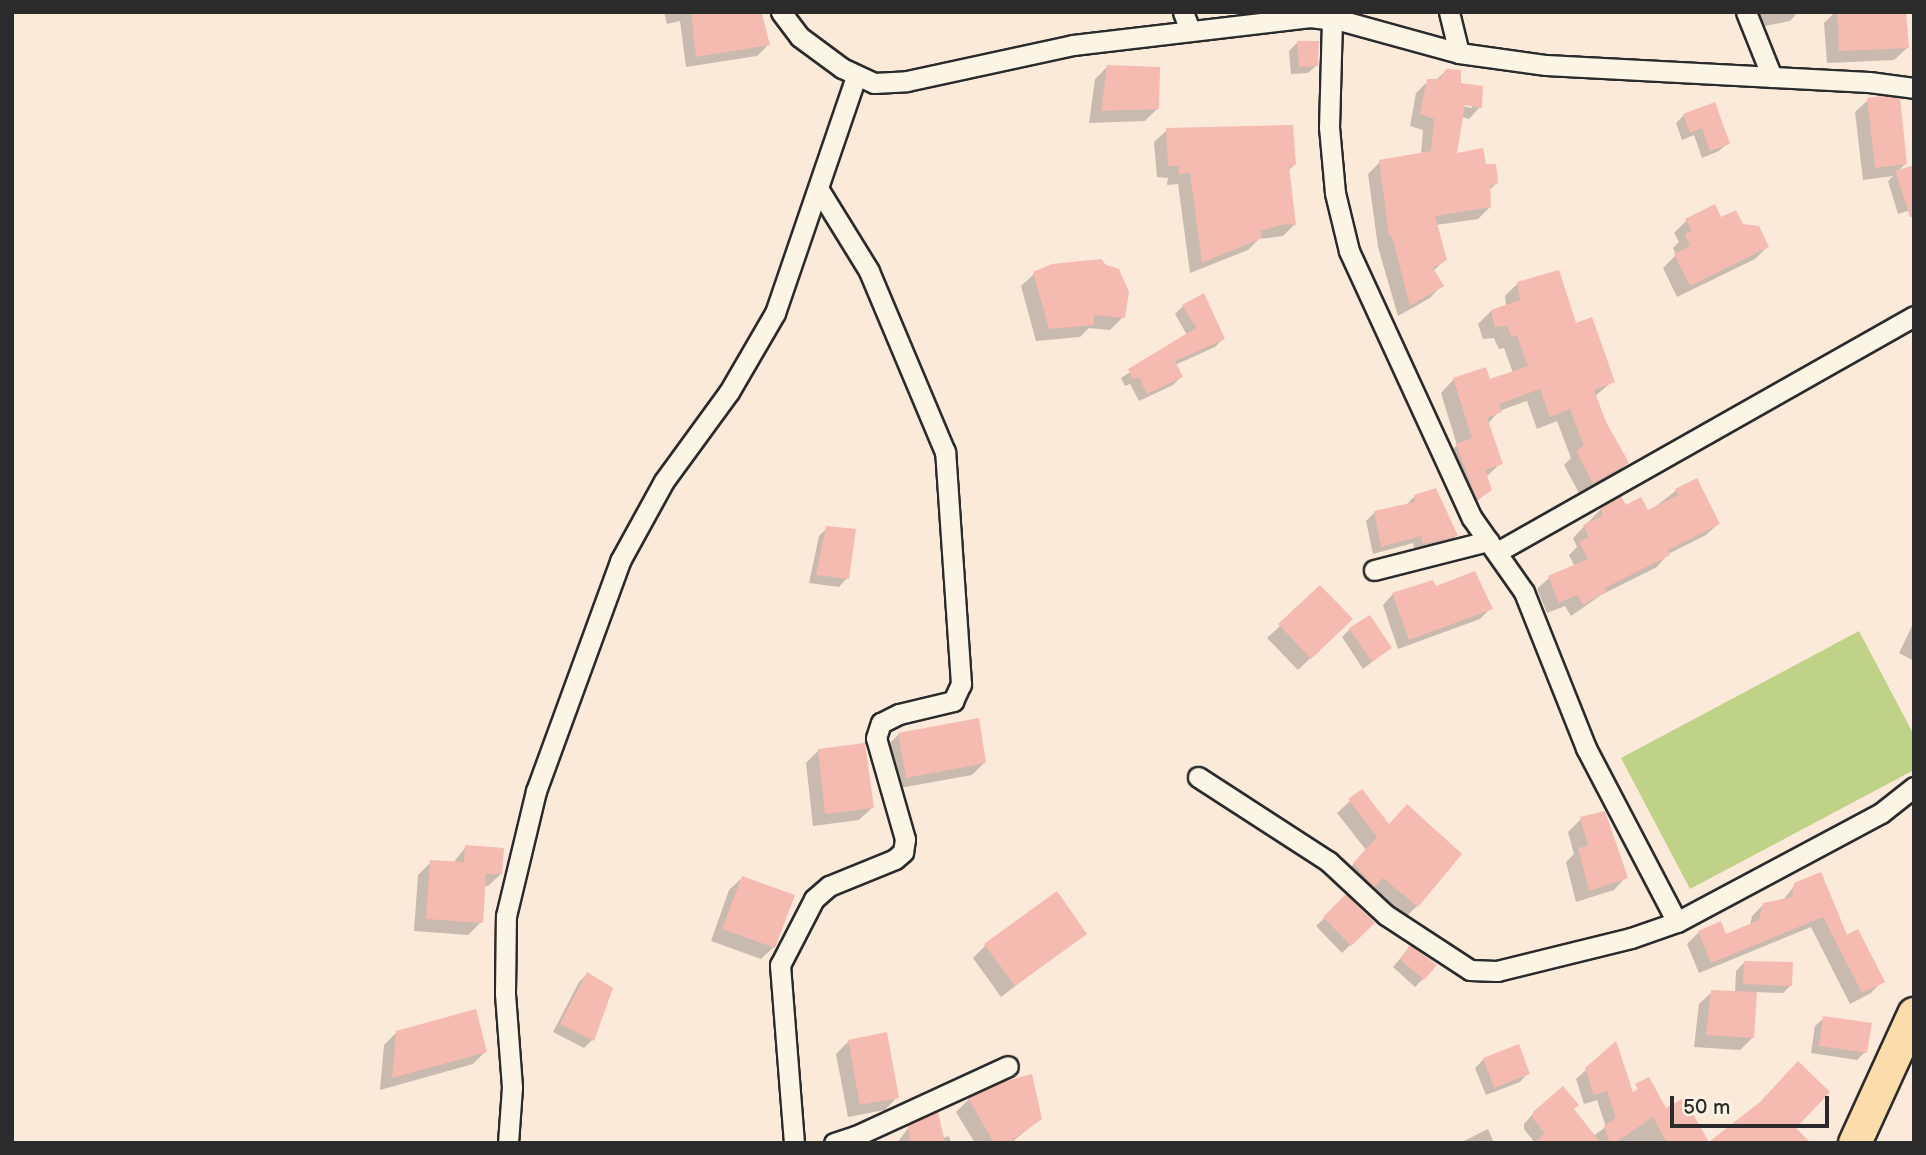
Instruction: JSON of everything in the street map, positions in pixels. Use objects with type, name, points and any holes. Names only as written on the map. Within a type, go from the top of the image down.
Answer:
[{"type":"main road","points":[[1855,1143],[1914,1014]]},
{"type":"street","points":[[781,12],[800,37],[856,77],[874,83],[907,82],[1186,21],[1310,17],[1332,20],[1459,53],[1546,65],[1772,77],[1914,88]]},
{"type":"street","points":[[1449,12],[1459,53]]},
{"type":"street","points":[[1746,12],[1772,77]]},
{"type":"street","points":[[1332,20],[1329,127],[1335,193],[1349,251],[1472,518],[1524,593],[1586,748],[1677,922]]},
{"type":"street","points":[[508,1143],[512,1087],[505,993],[506,916],[536,790],[620,561],[664,481],[729,392],[775,313],[856,77]]},
{"type":"street","points":[[794,1143],[780,965],[814,899],[829,886],[895,859],[903,852],[905,839],[876,738],[881,723],[899,714],[953,701],[961,684],[945,452],[869,271],[819,190]]},
{"type":"street","points":[[1374,570],[1493,546],[1914,316]]},
{"type":"street","points":[[1198,777],[1328,861],[1386,915],[1470,970],[1497,971],[1631,938],[1677,922],[1881,813],[1914,787]]},
{"type":"street","points":[[834,1143],[859,1139],[1008,1066]]},
{"type":"green space","points":[[1859,631],[1914,735],[1914,770],[1690,889],[1621,758]]},
{"type":"building","points":[[691,12],[762,14],[770,45],[696,57]]},
{"type":"building","points":[[1837,12],[1906,12],[1909,48],[1839,51]]},
{"type":"building","points":[[1297,41],[1319,41],[1318,66],[1299,67]]},
{"type":"building","points":[[1107,65],[1160,67],[1159,109],[1101,111]]},
{"type":"building","points":[[1446,69],[1461,70],[1461,83],[1483,86],[1482,108],[1465,105],[1457,153],[1483,148],[1486,164],[1496,164],[1498,183],[1490,186],[1491,207],[1435,216],[1447,260],[1433,268],[1444,286],[1410,306],[1392,236],[1389,236],[1379,160],[1431,151],[1434,119],[1420,114],[1427,79],[1440,79]]},
{"type":"building","points":[[1867,98],[1900,98],[1907,164],[1875,168]]},
{"type":"building","points":[[1715,102],[1730,144],[1710,151],[1702,128],[1690,133],[1683,114]]},
{"type":"building","points":[[1293,125],[1296,165],[1289,166],[1296,225],[1286,224],[1260,231],[1262,238],[1202,263],[1190,173],[1179,174],[1179,166],[1168,166],[1166,128]]},
{"type":"building","points":[[1914,165],[1914,217],[1910,217],[1895,171]]},
{"type":"building","points":[[1715,204],[1721,217],[1736,210],[1743,224],[1759,226],[1769,247],[1690,286],[1674,254],[1690,246],[1685,234],[1692,231],[1685,219]]},
{"type":"building","points":[[1101,259],[1106,265],[1119,269],[1129,292],[1125,318],[1094,315],[1094,325],[1049,329],[1033,272],[1052,264]]},
{"type":"building","points":[[1559,270],[1576,323],[1592,317],[1615,382],[1594,390],[1606,422],[1629,463],[1593,483],[1576,451],[1584,446],[1570,409],[1550,417],[1540,389],[1499,404],[1502,412],[1487,418],[1503,464],[1485,470],[1492,490],[1477,500],[1456,444],[1472,438],[1453,378],[1486,367],[1490,379],[1528,366],[1517,336],[1512,337],[1507,326],[1495,327],[1491,310],[1520,300],[1517,282]]},
{"type":"building","points":[[1204,293],[1225,339],[1175,361],[1183,377],[1147,394],[1139,377],[1133,379],[1128,369],[1196,328],[1182,305]]},
{"type":"building","points":[[1697,478],[1720,524],[1668,550],[1670,555],[1605,588],[1607,591],[1583,605],[1577,595],[1559,603],[1548,576],[1588,559],[1579,542],[1589,537],[1583,525],[1602,516],[1601,507],[1621,496],[1626,505],[1641,497],[1648,510],[1678,495],[1675,489]]},
{"type":"building","points":[[1436,488],[1458,536],[1423,544],[1421,536],[1381,547],[1374,511],[1415,502],[1414,495]]},
{"type":"building","points":[[826,526],[856,529],[849,579],[816,575]]},
{"type":"building","points":[[1475,571],[1493,609],[1409,640],[1392,593],[1433,580],[1436,586]]},
{"type":"building","points":[[1320,585],[1353,619],[1311,659],[1278,624]]},
{"type":"building","points":[[1370,615],[1392,648],[1372,662],[1349,628]]},
{"type":"building","points":[[979,718],[986,763],[906,778],[898,733]]},
{"type":"building","points":[[865,743],[874,808],[825,814],[818,749]]},
{"type":"building","points":[[1362,789],[1389,824],[1407,804],[1462,854],[1418,907],[1383,878],[1374,887],[1353,863],[1377,837],[1348,799]]},
{"type":"building","points":[[1605,811],[1628,878],[1589,891],[1578,848],[1588,846],[1580,817]]},
{"type":"building","points":[[465,845],[504,848],[502,874],[486,874],[483,923],[426,919],[430,860],[464,862]]},
{"type":"building","points":[[1821,872],[1847,935],[1858,929],[1885,982],[1862,993],[1823,917],[1711,963],[1698,931],[1721,921],[1726,934],[1759,920],[1763,903],[1792,897],[1794,883]]},
{"type":"building","points":[[742,876],[795,895],[775,948],[722,929]]},
{"type":"building","points":[[1057,891],[1087,934],[1015,986],[984,944]]},
{"type":"building","points":[[1346,894],[1375,923],[1351,946],[1323,917]]},
{"type":"building","points":[[1410,945],[1437,965],[1424,980],[1400,959]]},
{"type":"building","points":[[1744,961],[1793,962],[1792,986],[1743,984]]},
{"type":"building","points":[[587,972],[613,988],[594,1041],[560,1024]]},
{"type":"building","points":[[1711,990],[1757,992],[1754,1038],[1706,1035]]},
{"type":"building","points":[[476,1009],[487,1052],[392,1078],[396,1031]]},
{"type":"building","points":[[1823,1016],[1872,1023],[1867,1053],[1819,1046]]},
{"type":"building","points":[[887,1032],[899,1098],[860,1105],[848,1040]]},
{"type":"building","points":[[1616,1041],[1633,1092],[1638,1089],[1635,1084],[1649,1077],[1666,1108],[1684,1098],[1709,1142],[1760,1102],[1798,1061],[1830,1092],[1796,1128],[1811,1143],[1667,1143],[1653,1117],[1615,1143],[1610,1143],[1604,1126],[1616,1118],[1607,1091],[1594,1095],[1585,1068]]},
{"type":"building","points":[[1519,1044],[1530,1074],[1494,1088],[1483,1058]]},
{"type":"building","points":[[1032,1074],[1042,1119],[1008,1143],[994,1143],[968,1098],[1005,1081]]},
{"type":"building","points":[[1563,1086],[1579,1105],[1574,1109],[1601,1143],[1533,1143],[1545,1133],[1533,1119],[1533,1112]]},
{"type":"building","points":[[938,1112],[945,1143],[910,1143],[908,1125]]}]
